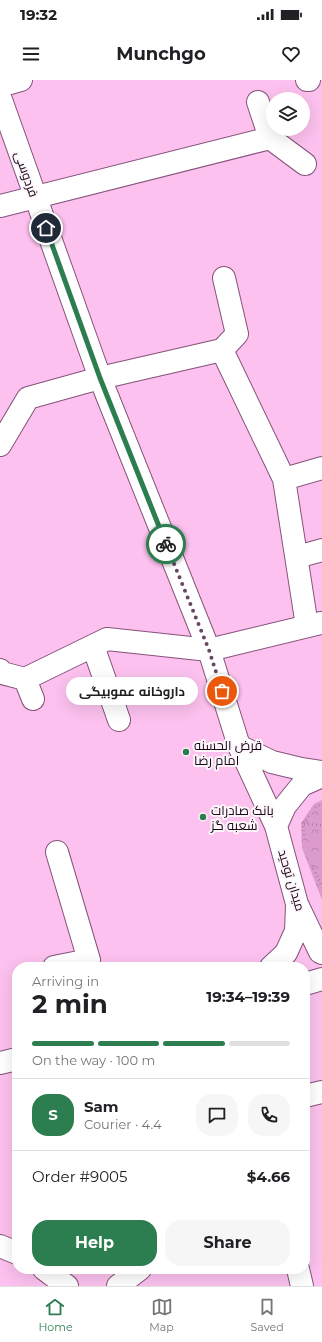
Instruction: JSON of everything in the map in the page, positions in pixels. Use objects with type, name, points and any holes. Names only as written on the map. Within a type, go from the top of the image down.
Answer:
[{"type":"street","points":[[0,86],[21,80]]},
{"type":"street","name":"فردوسی","points":[[0,97],[100,378],[209,650],[239,746],[276,826]]},
{"type":"street","points":[[258,102],[270,138],[305,164]]},
{"type":"street","points":[[0,206],[270,138]]},
{"type":"street","points":[[4,433],[28,398],[100,378],[222,350],[237,334],[224,278]]},
{"type":"street","points":[[0,670],[2,673],[25,679],[107,639],[209,650],[315,624],[297,557],[284,478],[222,350]]},
{"type":"street","points":[[284,478],[322,468]]},
{"type":"street","points":[[297,557],[322,550]]},
{"type":"street","points":[[93,646],[119,720]]},
{"type":"street","points":[[25,679],[32,699]]},
{"type":"street","points":[[239,746],[272,762],[322,772]]},
{"type":"street","points":[[276,826],[285,806],[302,785],[322,776]]},
{"type":"street","name":"میدان توحید","points":[[276,826],[297,904],[320,952],[322,953]]},
{"type":"street","points":[[57,852],[89,960],[79,962]]},
{"type":"street","points":[[276,962],[286,953],[296,931],[297,904]]},
{"type":"street","points":[[310,983],[322,980]]},
{"type":"street","points":[[0,1063],[12,1060]]},
{"type":"street","points":[[310,1095],[322,1092]]},
{"type":"street","points":[[0,1246],[12,1251]]},
{"type":"street","points":[[51,1274],[67,1286]]},
{"type":"street","points":[[118,1286],[134,1274]]},
{"type":"street","points":[[299,1274],[302,1286]]},
{"type":"path","points":[[322,804],[315,807],[303,824],[322,824]]},
{"type":"green space","points":[[322,800],[322,900],[302,848],[301,823],[314,804]]},
{"type":"way so far","points":[[166,544],[209,650],[222,691]]},
{"type":"place","name":"داروخانه عموبیگی","points":[[222,691]]},
{"type":"place","name":"قرض الحسنه امام رضا","points":[[186,752]]},
{"type":"place","name":"بانک صادرات شعبه گز","points":[[203,817]]},
{"type":"route","points":[[46,228],[100,378],[166,544]]}]
